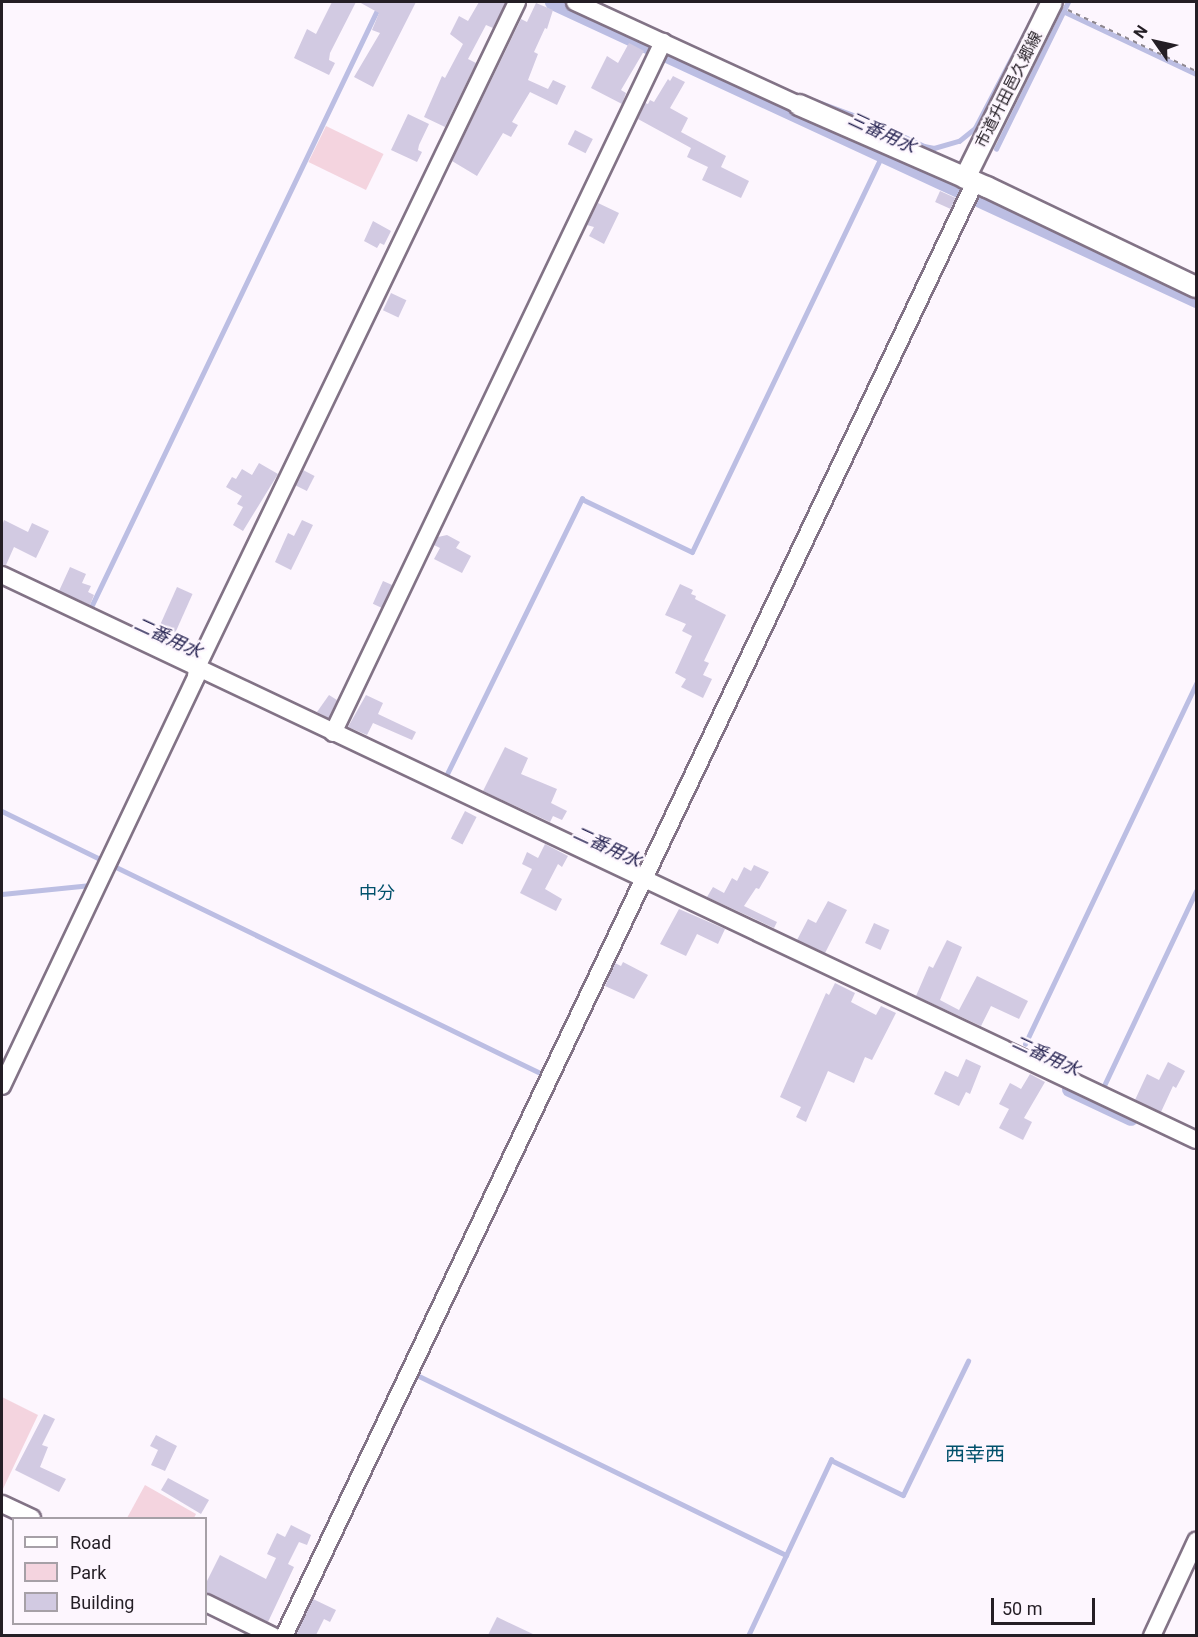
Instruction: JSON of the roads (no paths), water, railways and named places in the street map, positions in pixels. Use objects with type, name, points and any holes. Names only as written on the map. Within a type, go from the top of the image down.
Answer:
[{"type":"street","points":[[2,1086],[196,672],[517,2]]},
{"type":"street","points":[[575,2],[661,48],[799,105],[970,187],[1197,287]]},
{"type":"street","name":"市道升田邑久郷線","points":[[970,187],[1059,5]]},
{"type":"street","points":[[333,733],[661,48]]},
{"type":"street","points":[[284,1635],[970,187]]},
{"type":"street","points":[[2,575],[196,672],[333,733],[642,883],[1197,1140]]},
{"type":"street","points":[[2,1504],[30,1517]]},
{"type":"street","points":[[1152,1635],[1197,1541]]},
{"type":"street","points":[[207,1603],[273,1635]]},
{"type":"waterway","points":[[92,605],[381,2]]},
{"type":"waterway","name":"三番用水","points":[[552,2],[1196,300]]},
{"type":"waterway","points":[[805,97],[875,123],[924,146],[934,148],[959,141],[975,128],[1041,2]]},
{"type":"waterway","points":[[996,149],[1068,2]]},
{"type":"waterway","points":[[1063,11],[1196,74]]},
{"type":"waterway","points":[[446,776],[582,499],[692,552],[883,154]]},
{"type":"waterway","points":[[1025,1044],[1196,684]]},
{"type":"waterway","points":[[2,811],[104,861]]},
{"type":"waterway","points":[[112,865],[541,1073]]},
{"type":"waterway","points":[[2,894],[91,885]]},
{"type":"waterway","points":[[1101,1092],[1196,891]]},
{"type":"waterway","name":"二番用水","points":[[1069,1089],[1131,1118]]},
{"type":"waterway","points":[[748,1636],[831,1460],[903,1495],[968,1361]]},
{"type":"waterway","points":[[415,1374],[786,1555]]},
{"type":"district","name":"中分","points":[[377,893]]},
{"type":"district","name":"西幸西","points":[[975,1454]]}]
